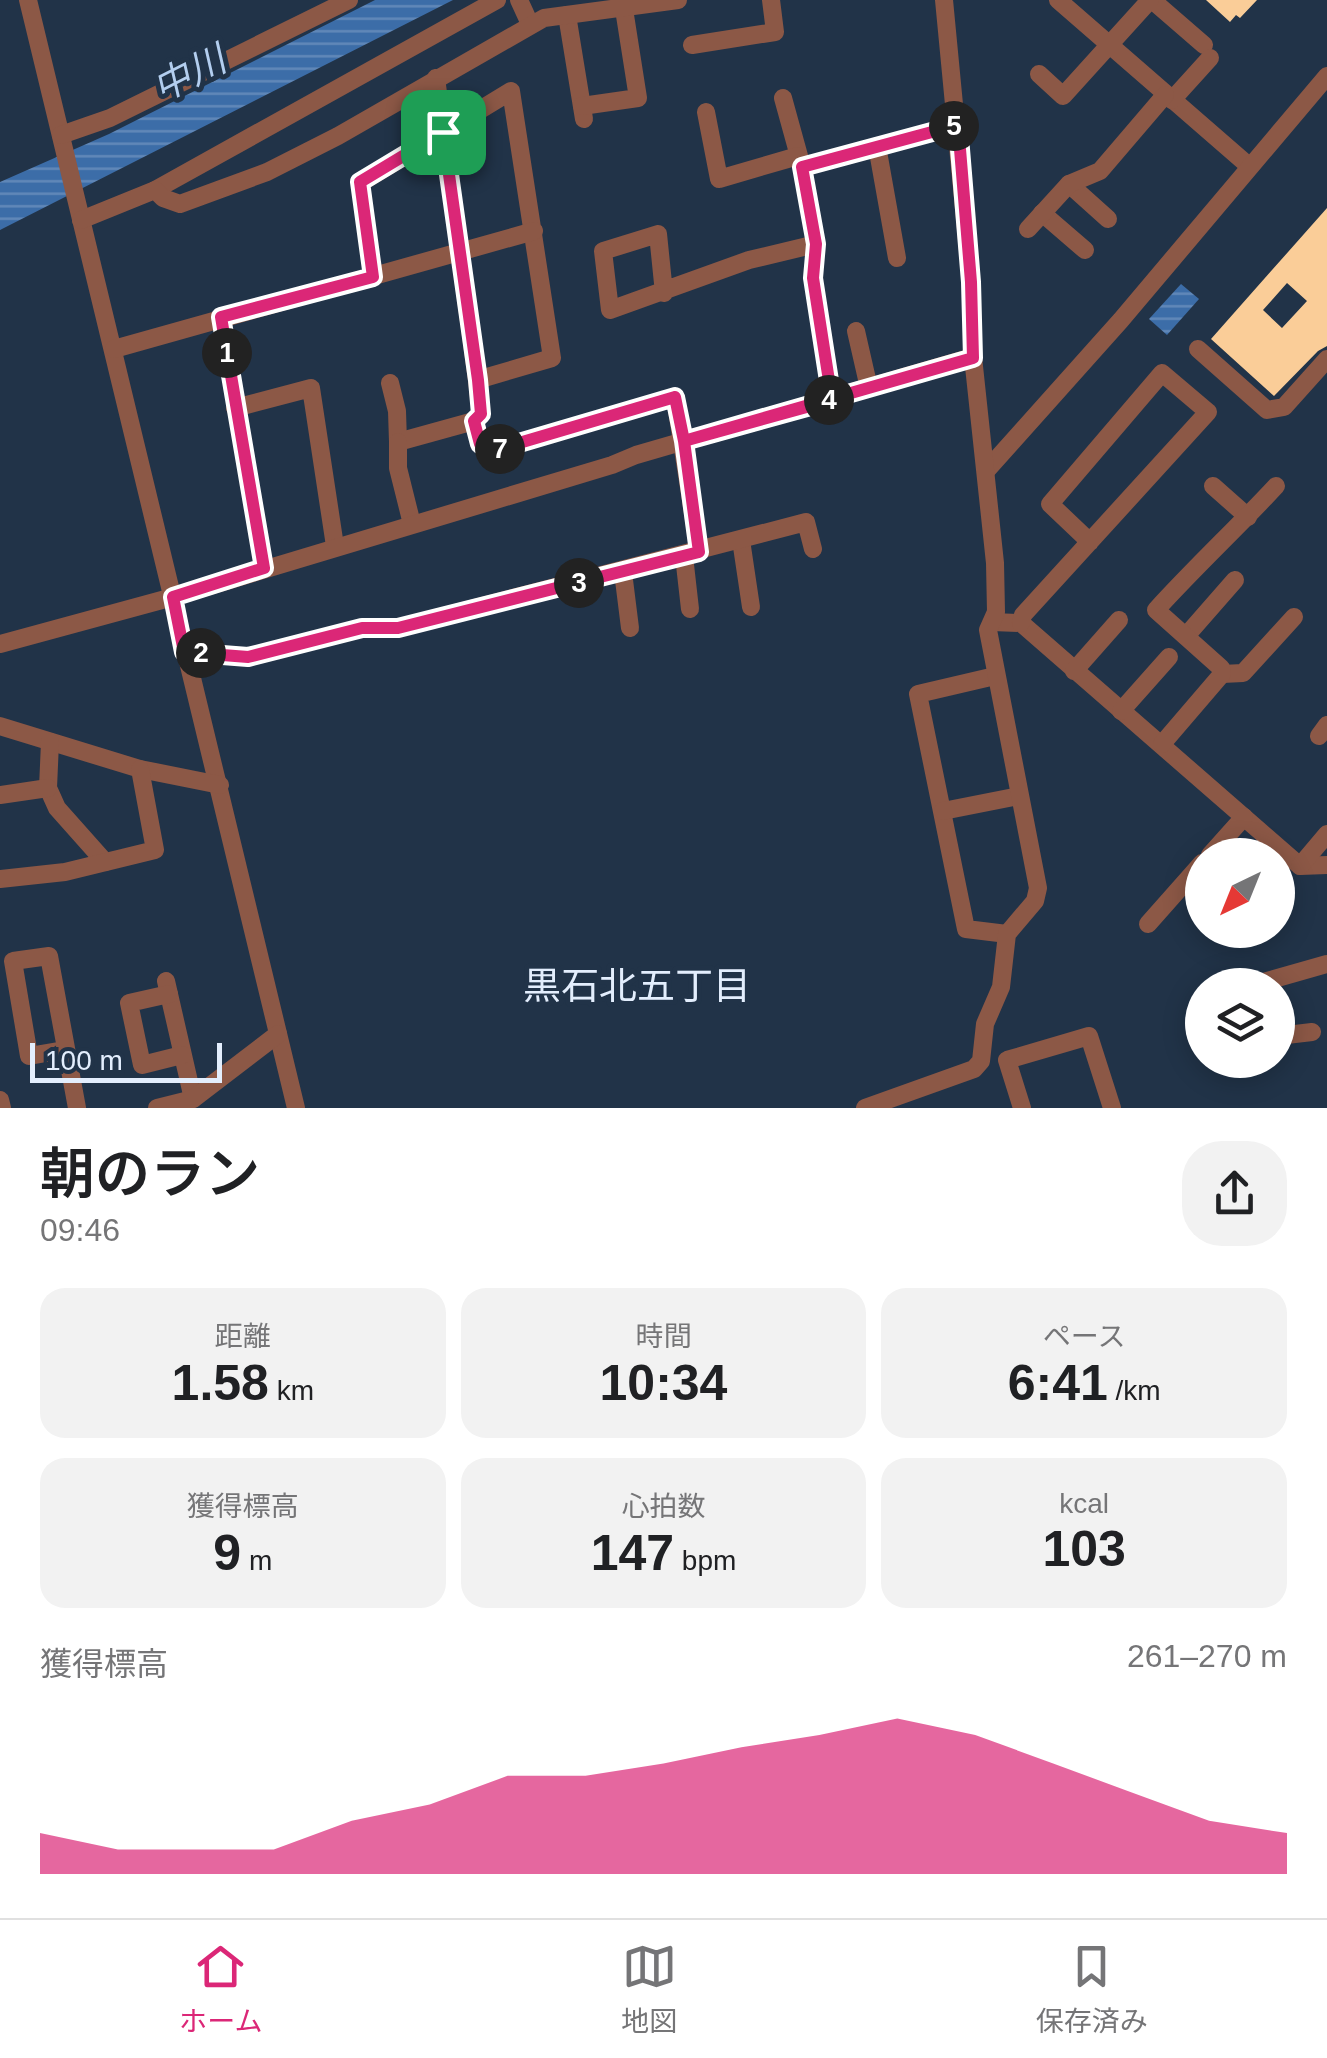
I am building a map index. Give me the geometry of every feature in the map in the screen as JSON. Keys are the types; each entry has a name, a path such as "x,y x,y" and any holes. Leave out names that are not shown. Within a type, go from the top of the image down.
{"street":[{"path":"28,0 296,1108"},
{"path":"62,140 348,0"},
{"path":"80,213 155,190 497,0"},
{"path":"519,0 530,24"},
{"path":"155,190 163,198 180,204 236,186 338,136 530,24 678,0"},
{"path":"692,45 775,32 771,0"},
{"path":"865,1108 974,1069 981,1061 985,1024 1006,966 1007,934 1035,901 1038,888 988,630 996,612 996,563 973,358 971,282 944,0"},
{"path":"1058,0 1249,166"},
{"path":"1028,230 1069,184 1100,170 1207,51 1151,0 1063,96 1039,74"},
{"path":"567,15 582,112 638,98 624,9"},
{"path":"986,471 1121,320 1327,76"},
{"path":"398,442 474,421 481,414 436,78"},
{"path":"373,277 360,182 512,91 552,358 478,380"},
{"path":"783,98 816,244 813,278 832,400"},
{"path":"706,112 719,178 878,146 958,125"},
{"path":"878,146 897,258"},
{"path":"1069,184 1108,218"},
{"path":"1042,213 1085,250"},
{"path":"114,349 534,231"},
{"path":"664,293 658,234 603,251 610,310 664,293 750,260 816,244"},
{"path":"221,317 264,568"},
{"path":"856,332 869,388"},
{"path":"1198,349 1267,410 1284,407 1327,359"},
{"path":"0,644 173,597 684,441 973,358"},
{"path":"1021,623 1023,615 1090,542 1208,412 1162,373 1050,504 1090,542"},
{"path":"390,383 397,411 398,468 412,524"},
{"path":"235,408 311,388 336,546"},
{"path":"474,421 480,444 492,451 675,397 684,441 692,554 690,609"},
{"path":"1213,486 1248,516"},
{"path":"1222,674 1221,668 1149,604 1276,486"},
{"path":"184,652 248,657 362,628 398,628 806,522 813,550"},
{"path":"741,540 751,607"},
{"path":"624,572 630,628"},
{"path":"1186,636 1235,580"},
{"path":"1162,744 1222,674 1243,673 1294,617"},
{"path":"1074,671 1119,620"},
{"path":"992,622 1021,623 1300,866 1327,866"},
{"path":"1121,711 1169,657"},
{"path":"995,676 918,694 966,930 1007,934"},
{"path":"0,726 140,769 220,785"},
{"path":"50,742 48,788 57,808 105,862"},
{"path":"0,879 66,872 154,850 140,769"},
{"path":"0,796 48,788"},
{"path":"942,811 1019,796"},
{"path":"1225,838 1244,817"},
{"path":"1300,866 1327,834"},
{"path":"1148,924 1185,882"},
{"path":"64,1050 29,1056 13,961 50,956 77,1108"},
{"path":"1295,972 1327,964"},
{"path":"182,1055 142,1064 129,1004 168,988 194,1099"},
{"path":"1295,1034 1312,1032"},
{"path":"158,1108 194,1099 278,1034"},
{"path":"1022,1108 1007,1060 1089,1036 1112,1108"},
{"path":"0,1100 2,1108"}],"water":[{"path":"375,0 453,0 0,230 0,182 109,134"},
{"path":"1181,284 1199,299 1167,335 1149,319"}],"building":[{"path":"1206,0 1257,0 1240,18 1236,15 1230,22"},
{"path":"1327,208 1327,346 1274,396 1211,339","holes":["1287,283 1307,301 1282,328 1263,310"]}],"district":[{"name":"黒石北五丁目","path":"637,986"}],"route":[{"path":"443,132 360,182 373,277 221,317 264,568 173,597 184,652 248,657 362,628 398,628 699,552 684,441 832,400 973,358 958,125 802,167 816,244 813,278 832,400 719,432 684,441 675,397 492,451 480,444 474,421 481,414 478,380 443,132"}],"water label":[{"name":"中川","path":"189,74"}]}
